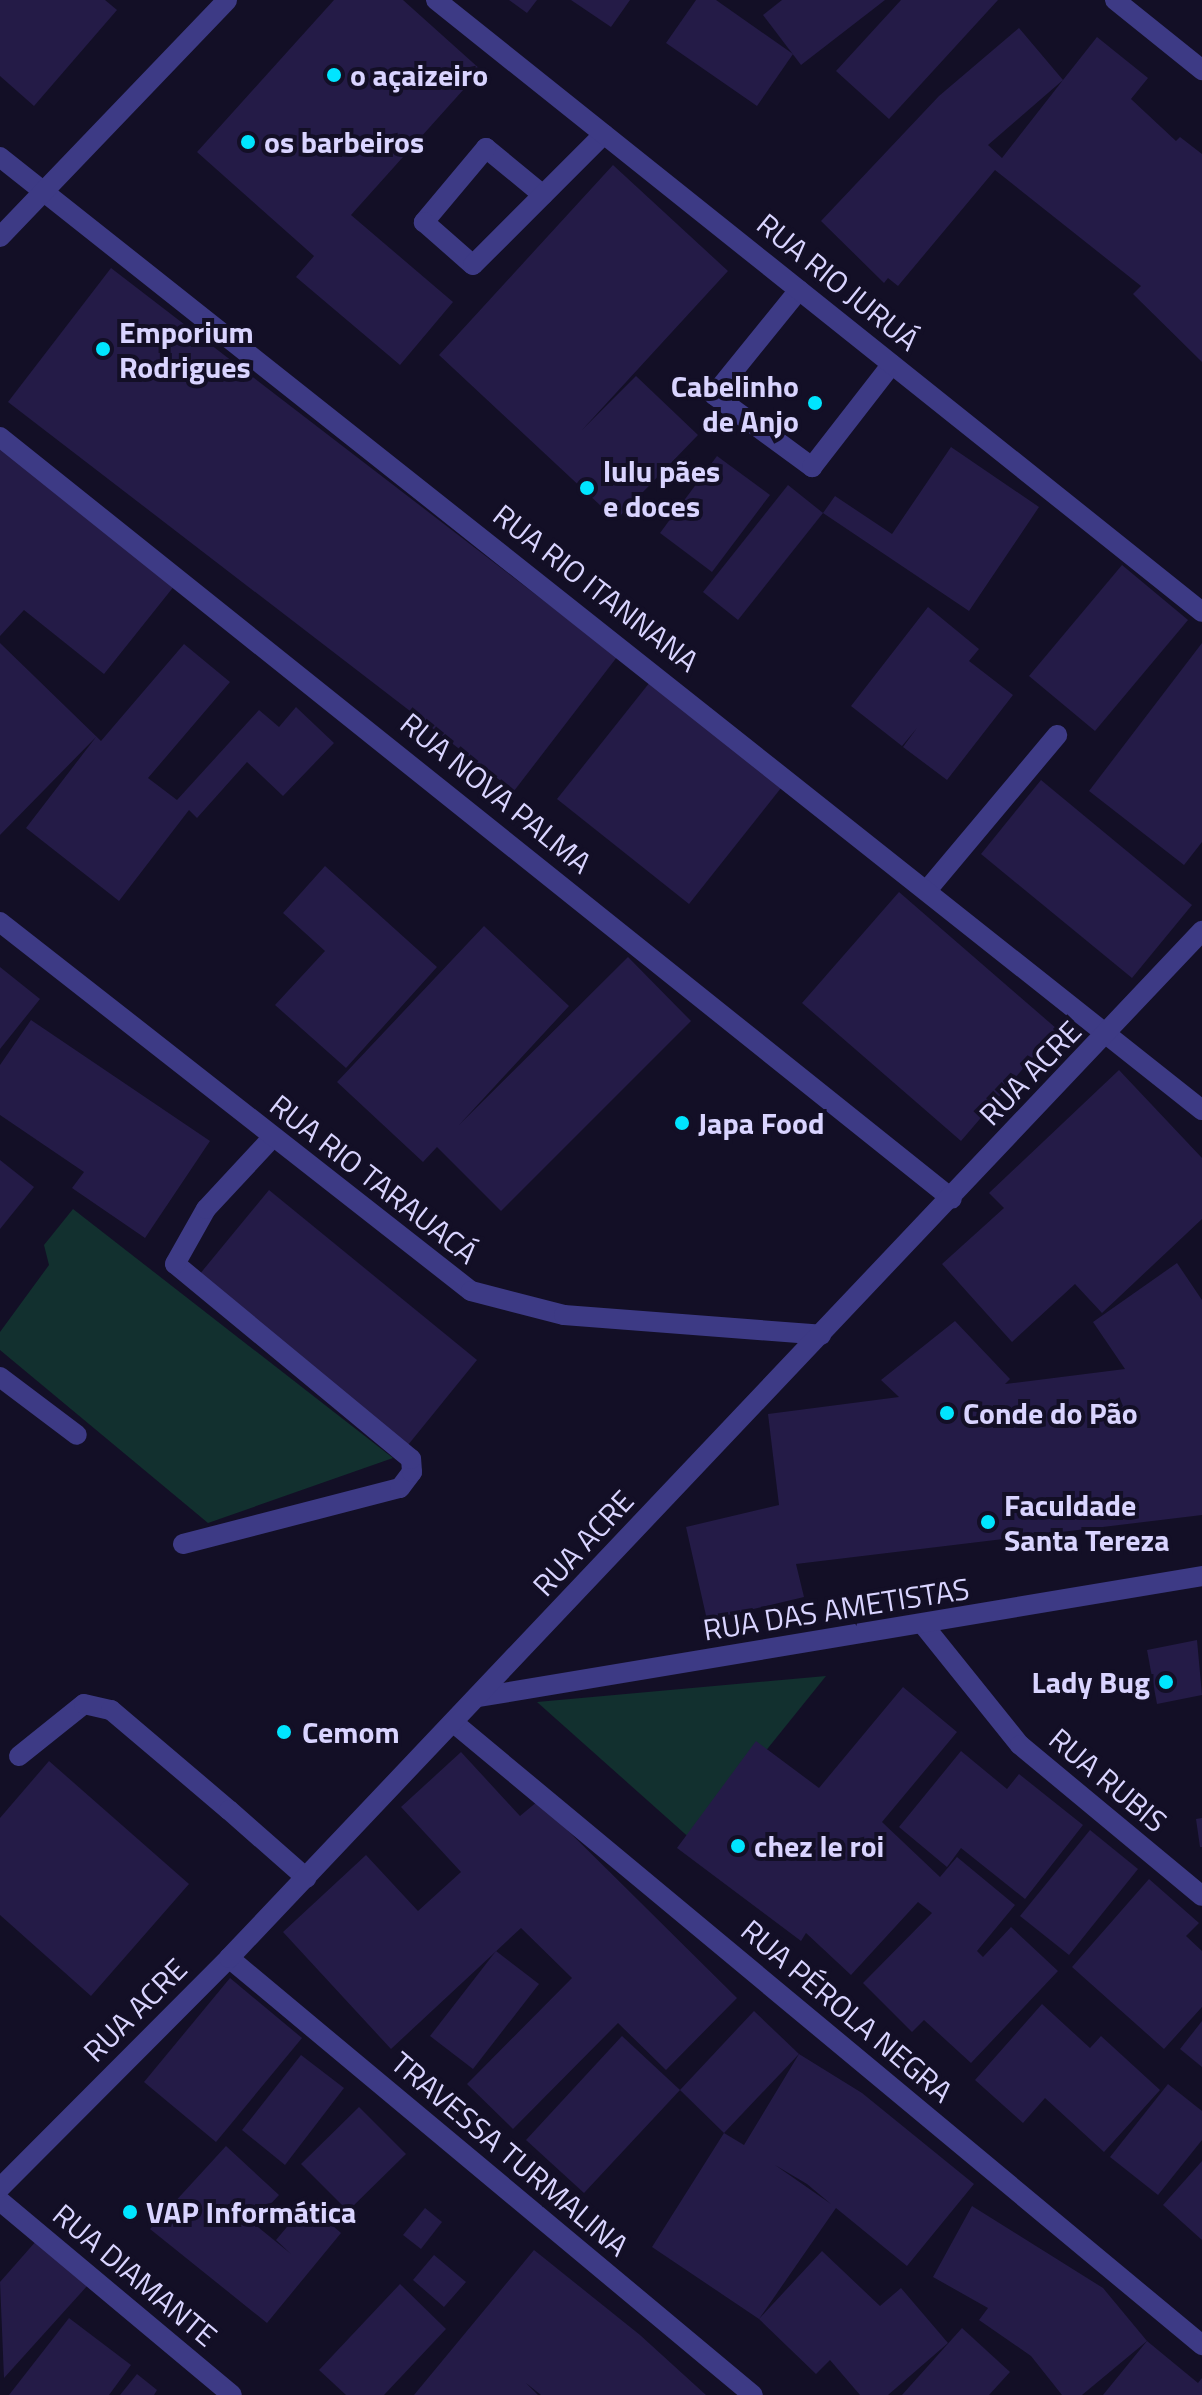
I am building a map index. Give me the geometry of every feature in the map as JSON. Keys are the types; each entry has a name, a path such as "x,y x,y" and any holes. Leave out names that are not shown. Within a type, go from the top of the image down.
{"street":[{"path":"0,237 227,0"},
{"name":"RUA RIO JURUÁ","path":"436,0 1202,612"},
{"path":"1115,0 1202,70"},
{"path":"543,195 486,148 424,222 473,265 543,195 604,134"},
{"name":"RUA RIO ITANNANA","path":"0,157 1110,1033 1202,1110"},
{"path":"799,290 714,395 812,467 892,364"},
{"name":"RUA NOVA PALMA","path":"0,437 952,1199"},
{"path":"928,889 1057,735"},
{"name":"RUA RIO TARAUACÁ","path":"0,922 445,1276 498,1303 564,1315 821,1335"},
{"name":"RUA ACRE","path":"0,2188 306,1878 1110,1033 1202,931"},
{"path":"183,1544 400,1488 412,1472 411,1459 175,1264 206,1209 271,1139"},
{"path":"0,1377 77,1435"},
{"name":"RUA DAS AMETISTAS","path":"479,1697 925,1627 1202,1576"},
{"name":"RUA RUBIS","path":"925,1627 1020,1745 1202,1896"},
{"path":"19,1756 84,1704 111,1710 306,1878"},
{"name":"RUA PÉROLA NEGRA","path":"454,1723 1202,2345"},
{"name":"TRAVESSA TURMALINA","path":"229,1958 753,2395"},
{"name":"RUA DIAMANTE","path":"0,2201 232,2395"}],"green space":[{"path":"73,1209 393,1458 208,1523 0,1350 0,1332 49,1265 44,1245"},
{"path":"826,1676 693,1841 537,1702"}],"building":[{"path":"0,0 105,0 117,10 34,106 0,76"},
{"path":"334,0 403,0 481,70 351,215 453,302 400,365 296,277 314,256 197,152"},
{"path":"509,0 537,0 527,13"},
{"path":"571,0 630,0 611,27"},
{"path":"696,0 716,0 793,54 757,106 666,43"},
{"path":"782,0 885,0 801,65 763,15"},
{"path":"901,0 998,0 889,119 836,71"},
{"path":"1019,28 1063,80 1097,37 1148,78 1131,99 1176,141 1180,137 1202,154 1202,362 1133,294 1141,286 995,170 898,286 888,278 884,283 821,221 939,96","holes":["1063,80 1002,158 988,145"]},
{"path":"613,165 728,271 582,430 636,376 698,435 616,520 439,355"},
{"path":"111,268 617,657 514,791 8,402"},
{"path":"0,445 175,585 104,674 24,610 0,636"},
{"path":"951,447 1039,507 969,611 823,513 835,496 892,534"},
{"path":"717,456 770,495 712,572 660,533"},
{"path":"788,485 823,513 738,620 703,592"},
{"path":"1122,565 1188,620 1095,731 1029,676"},
{"path":"928,607 979,649 969,661 1013,695 947,780 903,747 917,728 902,746 851,706"},
{"path":"0,643 101,741 184,644 230,682 148,778 177,800 259,710 279,727 296,707 334,743 283,796 247,762 197,818 189,810 119,901 26,828 96,737 0,835"},
{"path":"1202,643 1202,842 1184,865 1089,791"},
{"path":"650,682 781,788 689,904 557,799"},
{"path":"1041,780 1192,905 1132,978 981,854"},
{"path":"325,866 437,967 346,1068 275,1005 325,951 283,913"},
{"path":"899,892 1057,1029 961,1141 802,1003"},
{"path":"484,926 569,1006 459,1125 628,957 691,1021 501,1211 437,1147 423,1162 337,1082"},
{"path":"0,967 40,999 0,1049"},
{"path":"31,1020 210,1141 145,1238 72,1188 84,1172 0,1115 0,1065"},
{"path":"1119,1070 1202,1158 1202,1219 1102,1313 1075,1284 1012,1342 942,1264 1004,1208 989,1193"},
{"path":"0,1160 34,1187 0,1229"},
{"path":"269,1190 477,1360 408,1445 199,1275"},
{"path":"1177,1263 1202,1300 1202,1515 796,1564 804,1597 707,1620 686,1527 779,1505 768,1414 899,1397 881,1380 955,1321 1010,1379 1005,1384 1125,1369 1093,1322"},
{"path":"1197,1640 1202,1695 1157,1704 1147,1650"},
{"path":"903,1687 957,1732 882,1822 940,1877 957,1857 1015,1905 977,1951 983,1957 1011,1927 1058,1971 971,2063 924,2020 912,2032 863,1983 932,1913 918,1902 851,1975 806,1933 801,1941 677,1848 756,1741 819,1788"},
{"path":"961,1751 1007,1789 1019,1774 1083,1825 1025,1899 961,1848 947,1867 899,1827"},
{"path":"461,1752 520,1816 538,1801 737,1998 666,2070 618,2023 513,2129 467,2084 572,1978 521,1928 391,2049 283,1932 366,1855 418,1911 461,1872 401,1807"},
{"path":"49,1761 189,1884 91,1996 0,1915 0,1818"},
{"path":"1202,1818 1202,1847 1200,1847 1196,1819"},
{"path":"1090,1830 1138,1869 1069,1955 1020,1916"},
{"path":"1149,1879 1199,1923 1186,1936 1202,1951 1202,2007 1164,2049 1072,1967"},
{"path":"496,1951 539,1984 473,2069 430,2036"},
{"path":"230,1978 302,2038 216,2142 144,2082"},
{"path":"1042,2004 1090,2048 1101,2036 1160,2090 1104,2152 1045,2098 1023,2123 975,2080"},
{"path":"754,2011 799,2054 724,2133 680,2090"},
{"path":"1202,2021 1202,2067 1180,2049"},
{"path":"622,2036 680,2090 584,2193 526,2140"},
{"path":"799,2054 862,2093 974,2184 907,2266 836,2208 759,2319 652,2247 724,2133 744,2145","holes":["775,2165 807,2184 831,2204"]},
{"path":"301,2055 344,2088 285,2165 242,2130"},
{"path":"1168,2084 1202,2111 1202,2140 1158,2195 1110,2157"},
{"path":"359,2107 406,2154 348,2211 301,2164"},
{"path":"226,2146 279,2195 253,2223 291,2254 276,2240 307,2203 341,2233 267,2323 150,2229"},
{"path":"1202,2161 1202,2240 1163,2205"},
{"path":"972,2206 1103,2288 1147,2341 1082,2395 1062,2395 1031,2356 979,2320 988,2308 933,2277"},
{"path":"425,2208 442,2222 421,2249 403,2235"},
{"path":"37,2240 88,2285 4,2378 0,2282"},
{"path":"534,2250 640,2335 706,2395 541,2395 526,2383 538,2395 414,2395"},
{"path":"822,2251 880,2306 901,2288 948,2343 888,2395 860,2395 830,2360 816,2374 759,2319"},
{"path":"434,2255 466,2282 444,2307 413,2280"},
{"path":"400,2284 446,2329 384,2395 346,2395 319,2370"},
{"path":"69,2318 131,2365 109,2395 9,2395"},
{"path":"962,2328 1010,2372 989,2395 902,2395"},
{"path":"1147,2341 1198,2383 1202,2378 1202,2395 1103,2395"},
{"path":"137,2374 157,2390 154,2395 120,2395"}],"place":[{"name":"o açaizeiro","path":"334,75"},
{"name":"os barbeiros","path":"248,142"},
{"name":"Emporium Rodrigues","path":"103,349"},
{"name":"Cabelinho de Anjo","path":"815,403"},
{"name":"lulu pães e doces","path":"587,488"},
{"name":"Japa Food","path":"682,1123"},
{"name":"Conde do Pão","path":"947,1413"},
{"name":"Faculdade Santa Tereza","path":"988,1522"},
{"name":"Lady Bug","path":"1166,1682"},
{"name":"Cemom","path":"284,1732"},
{"name":"chez le roi","path":"738,1846"},
{"name":"VAP Informática","path":"130,2212"}]}
